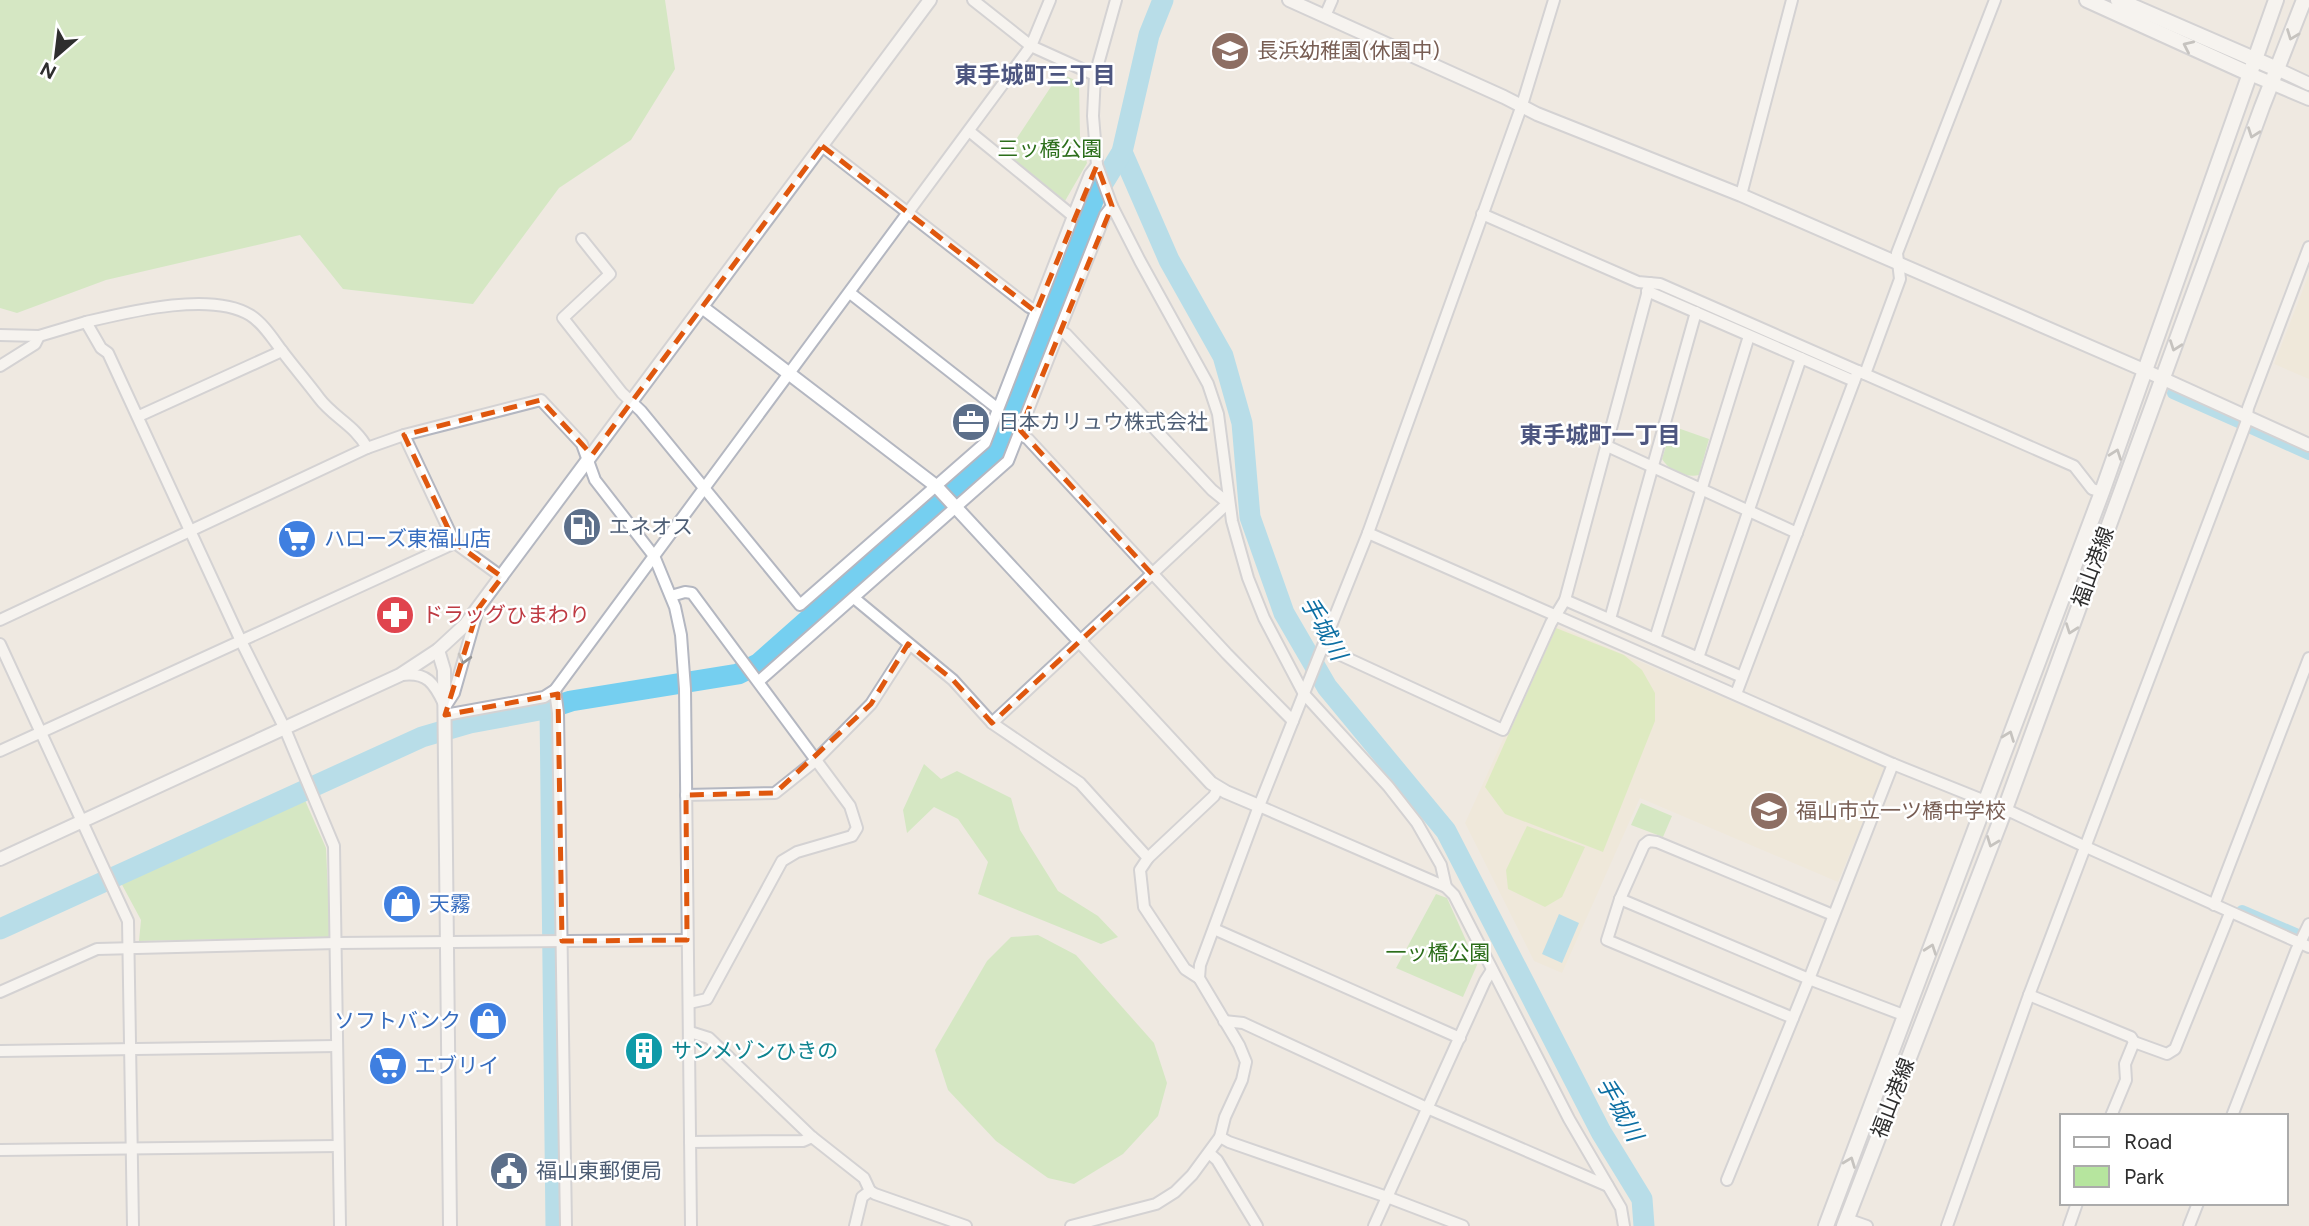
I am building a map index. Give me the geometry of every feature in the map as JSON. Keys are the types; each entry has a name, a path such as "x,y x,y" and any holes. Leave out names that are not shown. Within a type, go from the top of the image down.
{"main road":[{"path":"2087,0 2135,9 2277,69"},
{"path":"2118,0 2250,74"},
{"name":"福山港線","path":"1826,1226 2102,492 2276,0"},
{"name":"福山港線","path":"1845,1222 2005,809 2271,83 2304,0"}],"street":[{"path":"0,859 400,675 438,650 466,625 930,0"},
{"path":"973,0 1031,46 1095,75"},
{"path":"566,1226 556,942 556,695 654,556 1031,46 1050,0"},
{"path":"1116,0 1095,75 1093,116 1097,167 1140,261 1208,384 1218,415 1228,503 1248,578 1296,683 1388,786 1417,823 1441,865 1446,887"},
{"path":"1289,0 1537,114 1741,195 2309,444"},
{"path":"1325,16 1332,0"},
{"path":"1199,978 1200,965 1259,806 1368,533 1522,105 1554,0"},
{"path":"1741,195 1792,0"},
{"path":"1736,694 1859,375 1900,279 1897,253 1995,0"},
{"path":"2277,69 2309,84"},
{"path":"2250,74 2309,99"},
{"path":"969,131 1073,216"},
{"path":"822,146 1036,310"},
{"path":"582,239 610,274 563,318 622,393 705,488 800,605 938,489 985,443 1090,174 1097,167"},
{"path":"757,679 854,598 1008,461 1111,201"},
{"path":"1482,214 1639,282 1749,336 1801,358 1859,375"},
{"path":"1947,1226 2029,995 2246,423 2309,247"},
{"path":"1649,287 1660,284 1859,375 2074,466 2092,489 2102,492"},
{"path":"1322,650 1503,730 1551,623 1565,600 1649,287"},
{"path":"850,293 998,409"},
{"path":"0,335 39,336 149,309 194,303 240,310 253,316 324,405 361,437 367,448"},
{"path":"702,307 938,489 1218,788 1446,887 1454,895 1569,1119 1621,1208 1624,1226"},
{"path":"1610,619 1696,312"},
{"path":"86,323 101,348 108,353 139,416 241,641 285,729 334,846 340,1226"},
{"path":"1060,331 1066,334 1212,490 1228,503"},
{"path":"0,366 36,344 39,336"},
{"path":"1655,639 1749,336"},
{"path":"139,416 282,351"},
{"path":"1698,658 1801,358"},
{"path":"0,620 367,448 404,435 541,400 582,444 595,480 654,556 671,596 681,635 685,690 691,1226"},
{"path":"1019,434 1028,439 1227,654 1293,721"},
{"path":"404,435 455,543 502,577"},
{"path":"1607,446 1797,533"},
{"path":"992,723 1228,503"},
{"path":"1368,533 1893,764 1985,800 2304,945"},
{"path":"0,751 455,543"},
{"path":"671,596 692,593 850,806 856,820 856,832 852,836 797,852 782,861 707,999 689,1003"},
{"path":"854,598 953,680 992,723 1080,783 1148,858"},
{"path":"1565,600 1742,677"},
{"path":"445,721 478,609"},
{"path":"0,644 39,733 126,914 133,1226"},
{"path":"686,795 775,793 815,761 871,704 909,645"},
{"path":"438,650 444,670 450,1226"},
{"path":"2214,905 2309,658"},
{"path":"400,675 414,673 432,683 445,721"},
{"path":"445,721 556,695"},
{"path":"1727,1180 1893,764"},
{"path":"1080,1225 1156,1204 1175,1192 1192,1175 1220,1137 1225,1116 1242,1080 1246,1062 1239,1045 1199,978 1185,968 1144,907 1140,870 1148,858 1214,796 1218,788"},
{"path":"1793,1018 1606,940 1620,899 1644,845 1649,841 1833,915"},
{"path":"1620,899 1809,979 1906,1016"},
{"path":"2029,995 2167,1054 2175,1049 2230,913"},
{"path":"2233,1114 2304,945 2309,924"},
{"path":"1214,929 1460,1038"},
{"path":"0,992 97,949 337,943 687,940"},
{"path":"1374,1226 1492,970"},
{"path":"1224,1021 1242,1023 1427,1108 1608,1186"},
{"path":"690,1032 709,1038 812,1137 864,1178 870,1191 967,1226"},
{"path":"2112,1114 2126,1080 2125,1064 2134,1042"},
{"path":"0,1051 336,1046"},
{"path":"690,1142 803,1141 812,1137"},
{"path":"1220,1137 1229,1143 1463,1226"},
{"path":"0,1150 338,1146"},
{"path":"1209,1153 1217,1160 1257,1226"},
{"path":"855,1226 862,1198 870,1191"},
{"path":"2069,1226 2076,1205"},
{"path":"2189,1226 2194,1205"},
{"path":"1845,1222 1867,1226"}],"highlighted area":[{"path":"822,146 1036,312 1097,165 1112,206 1020,430 1152,574 992,723 953,680 908,644 871,704 775,793 686,795 687,940 562,941 558,694 445,715 478,609 502,577 455,543 404,435 541,400 592,455"}],"shaded area":[{"path":"2309,274 2309,379 2274,364"},
{"name":"福山市立一ツ橋中学校","path":"1555,625 1882,766 1885,769 1838,882 1640,798 1562,973 1534,961 1465,823"}],"green space":[{"path":"0,0 665,0 675,69 631,140 559,188 473,304 343,289 300,235 106,280 17,313 0,308"},
{"name":"三ッ橋公園","path":"1060,73 1079,82 1080,136 1087,163 1065,201 1005,156"},
{"path":"1672,426 1709,439 1699,475 1679,473 1662,459"},
{"path":"1556,628 1624,655 1642,670 1655,693 1655,721 1603,852 1505,814 1485,787"},
{"path":"924,764 941,779 957,771 1011,798 1020,830 1058,891 1098,916 1118,937 1101,944 978,894 988,862 958,819 934,807 907,833 903,810"},
{"path":"304,798 326,848 330,937 139,941 141,920 120,881"},
{"path":"1641,803 1672,816 1663,837 1631,825"},
{"path":"1527,826 1585,847 1562,897 1545,907 1508,889 1506,870"},
{"name":"一ッ橋公園","path":"1436,894 1447,898 1477,965 1463,997 1396,968"},
{"path":"1038,935 1076,955 1154,1043 1167,1083 1158,1116 1123,1154 1074,1184 1048,1178 996,1141 948,1090 935,1050 987,961 1011,937"}],"water":[{"path":"1559,914 1579,923 1562,963 1542,954"}],"waterway":[{"path":"0,929 422,737 470,723 550,708 571,701 738,674 758,664 999,451 1094,198 1122,152 1149,35 1163,0"},
{"name":"手城川","path":"1122,152 1169,260 1223,356 1242,423 1250,517 1284,613 1327,687 1446,831 1601,1132 1642,1199 1644,1226"},
{"path":"2173,393 2243,424"},
{"path":"2249,427 2309,454"},
{"path":"550,708 556,1226"},
{"path":"2242,911 2298,935"}],"place":[{"name":"長浜幼稚園(休園中)","path":"1230,51"},
{"name":"日本カリュウ株式会社","path":"971,422"},
{"name":"エネオス","path":"582,527"},
{"name":"ハローズ東福山店","path":"297,539"},
{"name":"ドラッグひまわり","path":"395,615"},
{"name":"福山市立一ツ橋中学校","path":"1769,811"},
{"name":"天霧","path":"402,904"},
{"name":"ソフトバンク","path":"488,1021"},
{"name":"サンメゾンひきの","path":"644,1051"},
{"name":"エブリイ","path":"388,1066"},
{"name":"福山東郵便局","path":"509,1171"}],"district":[{"name":"東手城町三丁目","path":"1035,75"},
{"name":"東手城町一丁目","path":"1600,435"}]}
